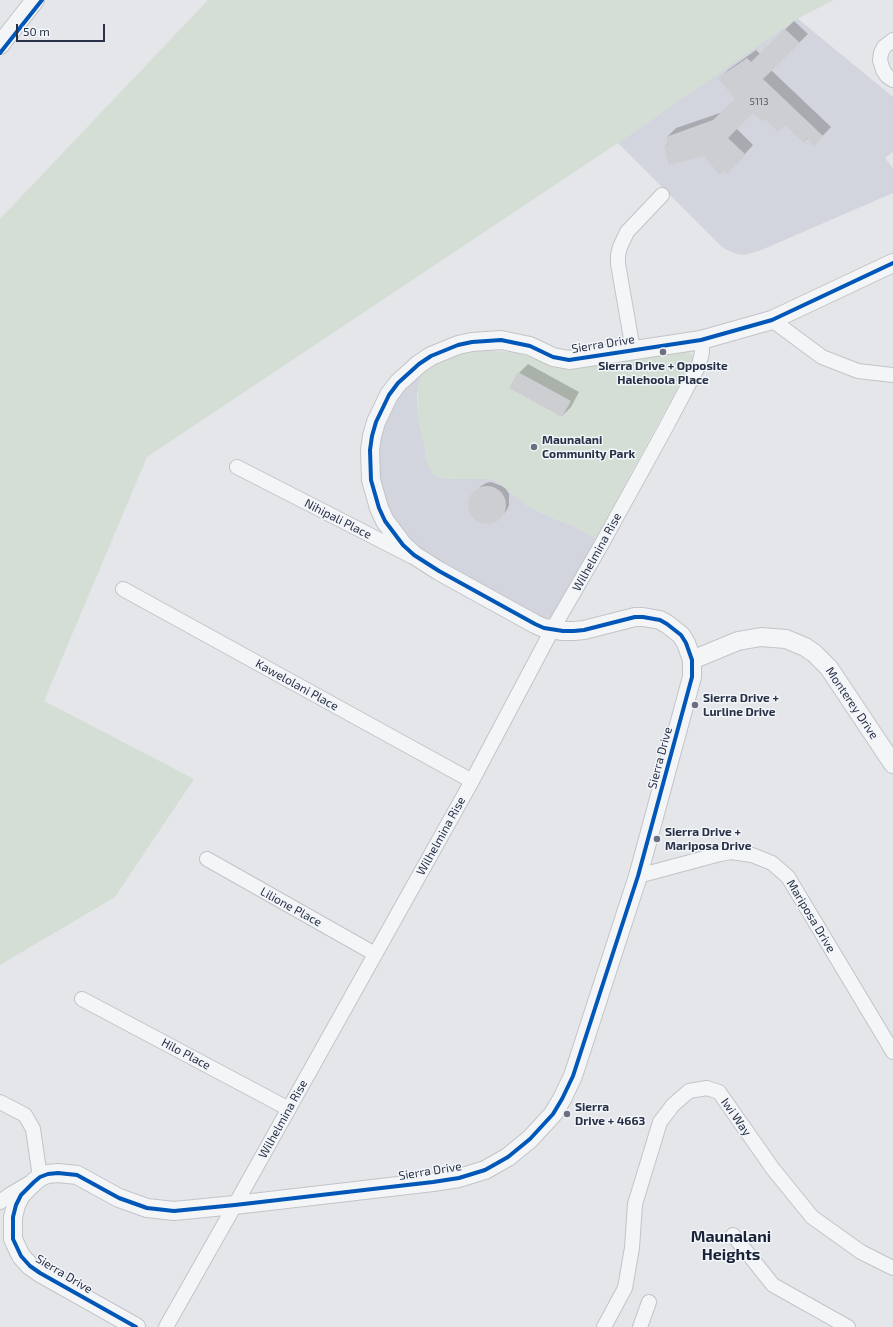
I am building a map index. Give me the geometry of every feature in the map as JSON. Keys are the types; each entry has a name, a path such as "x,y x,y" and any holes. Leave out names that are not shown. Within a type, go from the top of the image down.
{"street":[{"path":"0,44 35,0"},
{"path":"893,40 884,47 880,60 883,70 887,76 893,80"},
{"path":"633,350 618,264 618,255 627,232 662,195"},
{"name":"Sierra Drive","path":"136,1327 40,1273 30,1266 21,1256 13,1239 13,1217 16,1205 21,1195 37,1180 48,1174 58,1172 77,1175 120,1198 146,1208 174,1211 459,1178 485,1170 508,1157 540,1130 553,1114 573,1076 638,876 692,677 692,660 686,643 681,635 667,624 660,620 651,618 635,618 579,631 552,630 535,624 439,571 414,555 394,534 379,508 372,487 370,465 372,436 382,408 389,395 408,373 431,356 458,345 472,342 501,340 516,342 530,346 553,357 569,360 701,340 772,320 893,262"},
{"path":"772,320 822,357 858,371 893,375"},
{"name":"Wilhelmina Rise","path":"166,1327 472,781 552,630 600,547 699,364 702,352 701,340"},
{"name":"Nihipali Place","path":"237,467 439,571"},
{"name":"Kawelolani Place","path":"123,589 472,781"},
{"name":"Monterey Drive","path":"692,660 738,641 761,636 786,639 805,647 814,653 829,668 893,764"},
{"name":"Mariposa Drive","path":"638,876 730,852 752,854 772,863 788,877 893,1052"},
{"name":"Lilione Place","path":"207,860 375,954"},
{"name":"Hilo Place","path":"82,999 289,1109"},
{"name":"Iwi Way","path":"604,1327 625,1288 632,1248 635,1204 660,1122 673,1105 689,1091 707,1088 719,1092 773,1169 812,1217 861,1252 893,1268"},
{"path":"0,1102 25,1115 33,1129 37,1180 11,1194 0,1202"},
{"path":"734,1235 773,1285 848,1327"},
{"path":"640,1327 649,1302"}],"shaded area":[{"path":"208,0 834,0 797,19 618,143 147,457 44,701 194,779 115,897 0,965 0,219"},
{"path":"797,18 893,97 893,152 885,158 893,168 893,193 759,251 744,255 737,254 720,245 618,143"},
{"name":"Maunalani Community Park","path":"483,350 521,354 552,366 568,369 685,351 691,353 693,359 596,538 528,506 496,481 488,479 440,478 433,474 426,459 418,419 418,386 420,378 424,369 458,354"},
{"path":"424,369 420,378 417,394 418,419 426,459 440,478 488,479 496,481 528,506 596,538 553,617 546,620 430,558 410,542 387,510 377,473 380,434 396,398"}],"building":[{"path":"785,29 800,43 763,79 823,136 814,146 807,138 804,143 785,125 778,132 765,119 762,121 753,113 728,138 745,154 727,174 724,171 720,175 704,156 669,165 664,146 668,144 666,137 713,120 735,99 718,78 747,58 751,62"},
{"path":"518,372 571,401 562,417 509,388"},
{"path":"487,486 497,489 503,495 506,505 503,515 497,521 487,524 477,521 471,515 468,505 471,495 477,489"}],"cycle path":[{"path":"0,53 42,0"},
{"path":"136,1327 40,1273 30,1266 21,1256 13,1239 13,1217 16,1205 21,1195 34,1182 40,1177 48,1174 58,1173 77,1175 119,1198 147,1208 174,1211 433,1182 459,1178 485,1170 508,1157 530,1139 553,1114 562,1099 573,1076 638,876 692,677 692,660 686,643 681,635 667,624 660,620 643,617 635,617 584,630 563,631 544,628 439,571 414,555 403,545 385,521 379,508 371,480 370,450 372,436 376,422 389,395 398,383 419,364 431,356 458,345 472,342 501,340 530,346 553,357 569,360 701,340 772,320 893,263"}],"place":[{"name":"Sierra Drive + Opposite Halehoola Place","path":"663,352"},
{"name":"Maunalani Community Park","path":"534,447"},
{"name":"Sierra Drive + Lurline Drive","path":"695,705"},
{"name":"Sierra Drive + Mariposa Drive","path":"657,839"},
{"name":"Sierra Drive + 4663","path":"567,1114"}],"district":[{"name":"Maunalani Heights","path":"731,1246"}]}
